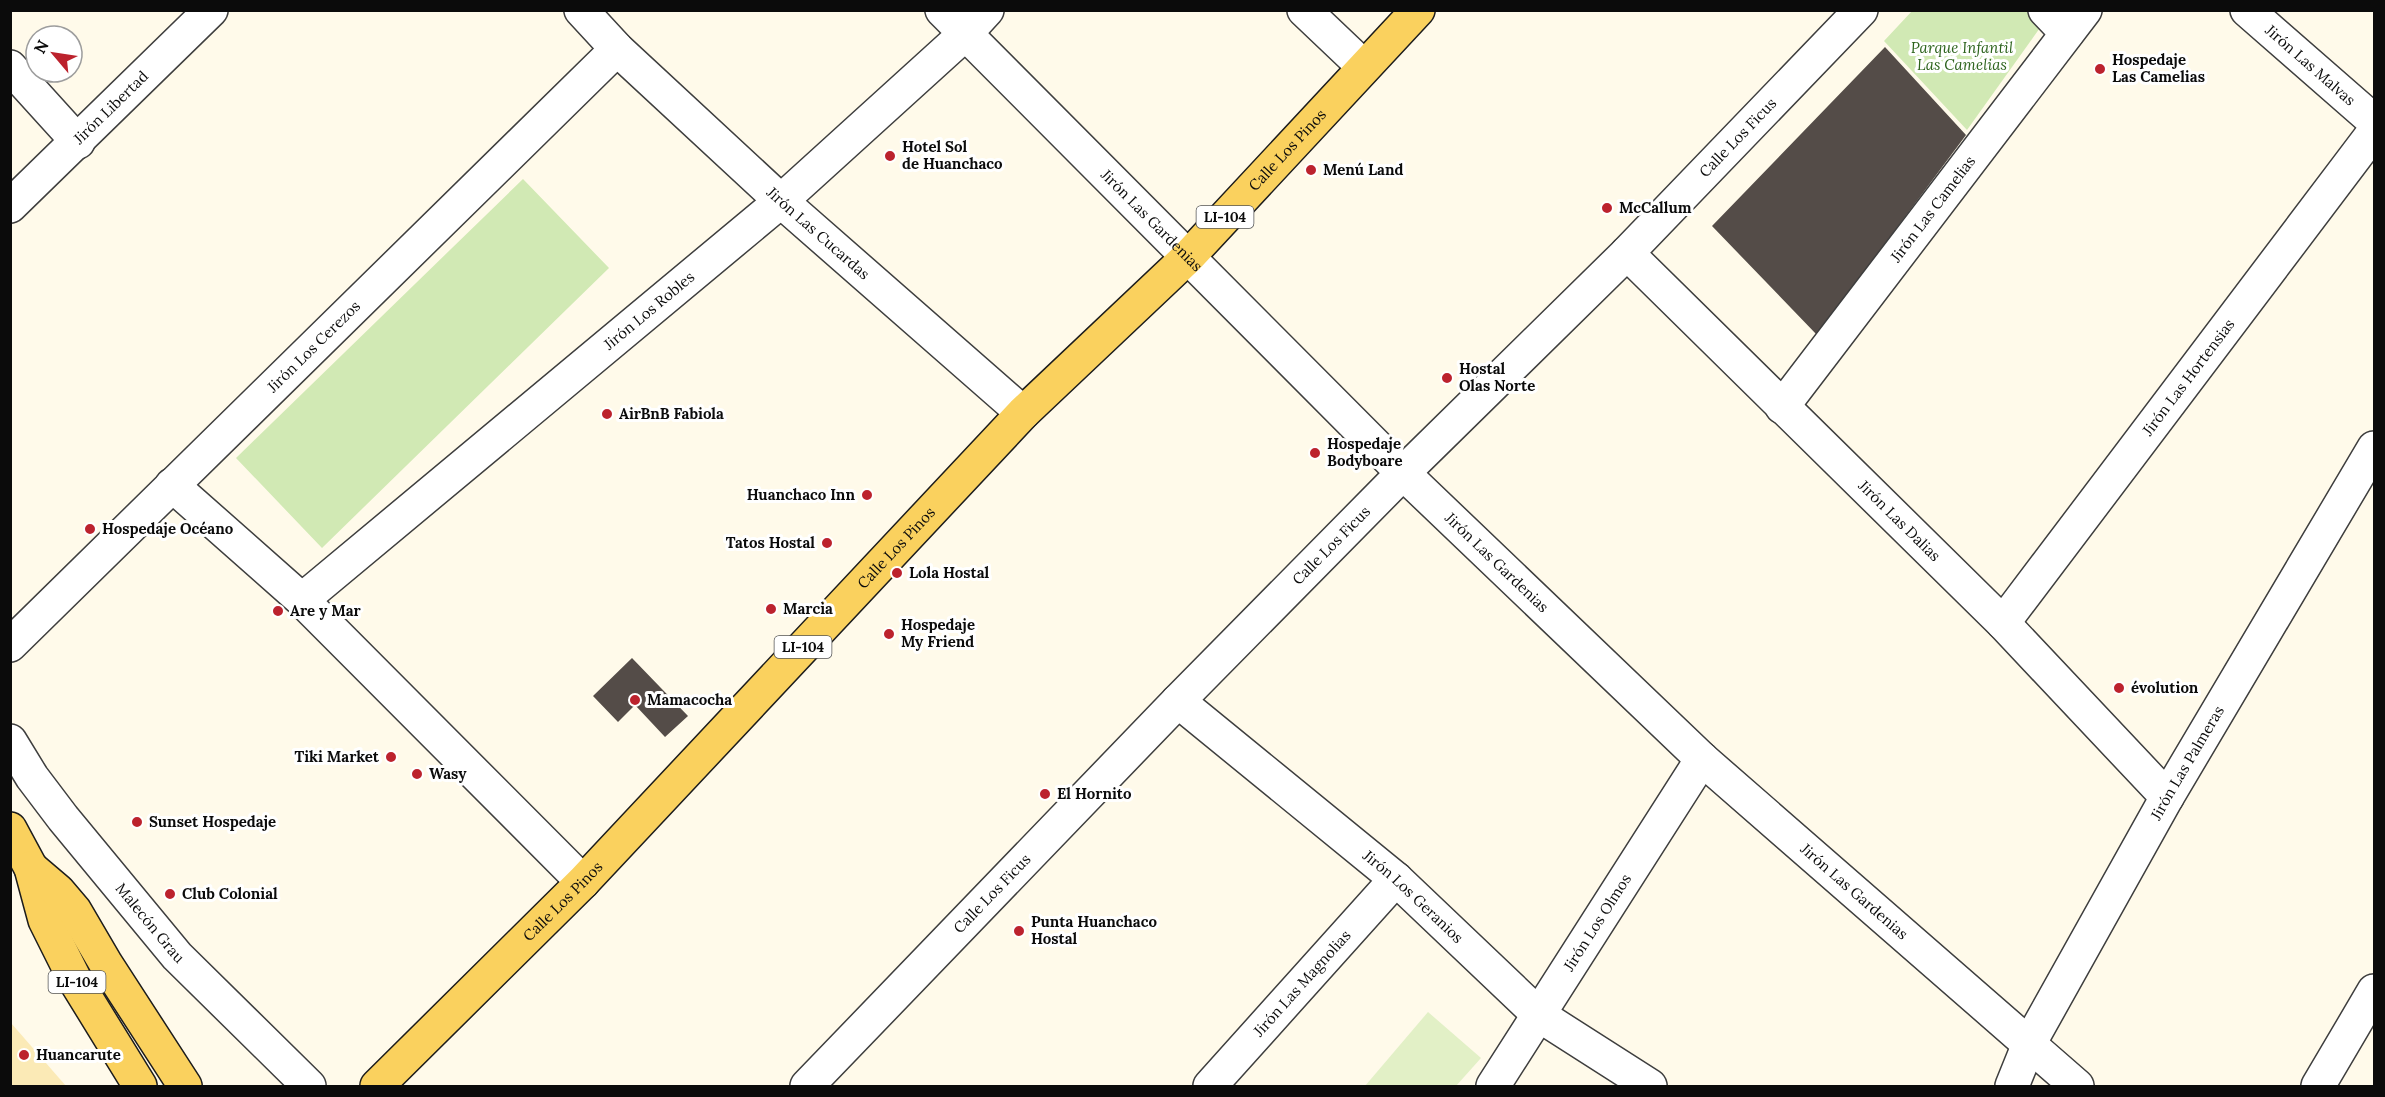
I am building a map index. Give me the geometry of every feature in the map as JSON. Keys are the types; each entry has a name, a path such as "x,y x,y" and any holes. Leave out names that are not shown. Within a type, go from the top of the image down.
{"main road":[{"name":"Calle Los Pinos","path":"377,1086 583,882 1023,413 1188,257 1418,10"},
{"name":"LI-104","path":"10,830 31,868 45,920 76,982 140,1086"},
{"path":"31,868 58,891 75,911 106,964 186,1086"}],"street":[{"name":"Jirón Libertad","path":"10,206 212,10"},
{"name":"Jirón Las Cucardas","path":"581,10 617,49 781,201 1023,413"},
{"name":"Jirón Las Gardenias","path":"942,10 1403,473 1702,759 2077,1086"},
{"name":"Jirón Los Robles","path":"302,600 781,201 965,34 987,10"},
{"path":"1304,10 1364,67"},
{"name":"Calle Los Ficus","path":"807,1086 1178,701 1403,473 1627,253 1861,10"},
{"name":"Jirón Las Malvas","path":"2247,10 2374,121"},
{"name":"Jirón Las Camelias","path":"1782,407 2065,18"},
{"name":"Jirón Los Cerezos","path":"10,645 617,49"},
{"path":"10,67 78,142"},
{"name":"Jirón Las Hortensias","path":"2003,623 2374,132"},
{"name":"Jirón Las Dalias","path":"1627,253 2003,623 2167,797"},
{"name":"Jirón Las Palmeras","path":"2012,1086 2029,1044 2167,797 2374,448"},
{"path":"172,485 302,600 583,882"},
{"name":"Jirón Los Geranios","path":"1178,701 1396,879 1539,1015 1650,1086"},
{"name":"Malecón Grau","path":"10,741 32,777 63,818 177,956 309,1086"},
{"name":"Jirón Los Olmos","path":"1493,1086 1702,759"},
{"name":"Jirón Las Magnolias","path":"1210,1086 1396,879"},
{"path":"2318,1086 2374,991"}],"green space":[{"name":"Parque Infantil Las Camelias","path":"1912,11 2039,11 2047,18 1967,130 1884,41"},
{"path":"523,179 609,268 322,548 236,458"},
{"path":"1428,1012 1481,1058 1456,1086 1365,1086"}],"sand":[{"name":"Huancarute","path":"11,1023 66,1086 11,1086"}],"building":[{"path":"1885,47 1966,135 1817,335 1712,226"},
{"name":"Mamacocha","path":"632,658 688,716 665,737 635,705 618,722 593,696"}],"place":[{"name":"Hospedaje Las Camelias","path":"2100,69"},
{"name":"Hotel Sol de Huanchaco","path":"890,156"},
{"name":"Menú Land","path":"1311,170"},
{"name":"McCallum","path":"1607,208"},
{"name":"Hostal Olas Norte","path":"1447,378"},
{"name":"AirBnB Fabiola","path":"607,414"},
{"name":"Hospedaje Bodyboare","path":"1315,453"},
{"name":"Huanchaco Inn","path":"867,495"},
{"name":"Hospedaje Océano","path":"90,529"},
{"name":"Tatos Hostal","path":"827,543"},
{"name":"Lola Hostal","path":"897,573"},
{"name":"Marcia","path":"771,609"},
{"name":"Are y Mar","path":"278,611"},
{"name":"Hospedaje My Friend","path":"889,634"},
{"name":"évolution","path":"2119,688"},
{"name":"Mamacocha","path":"635,700"},
{"name":"Tiki Market","path":"391,757"},
{"name":"Wasy","path":"417,774"},
{"name":"El Hornito","path":"1045,794"},
{"name":"Sunset Hospedaje","path":"137,822"},
{"name":"Club Colonial","path":"170,894"},
{"name":"Punta Huanchaco Hostal","path":"1019,931"},
{"name":"Huancarute","path":"24,1055"}]}
